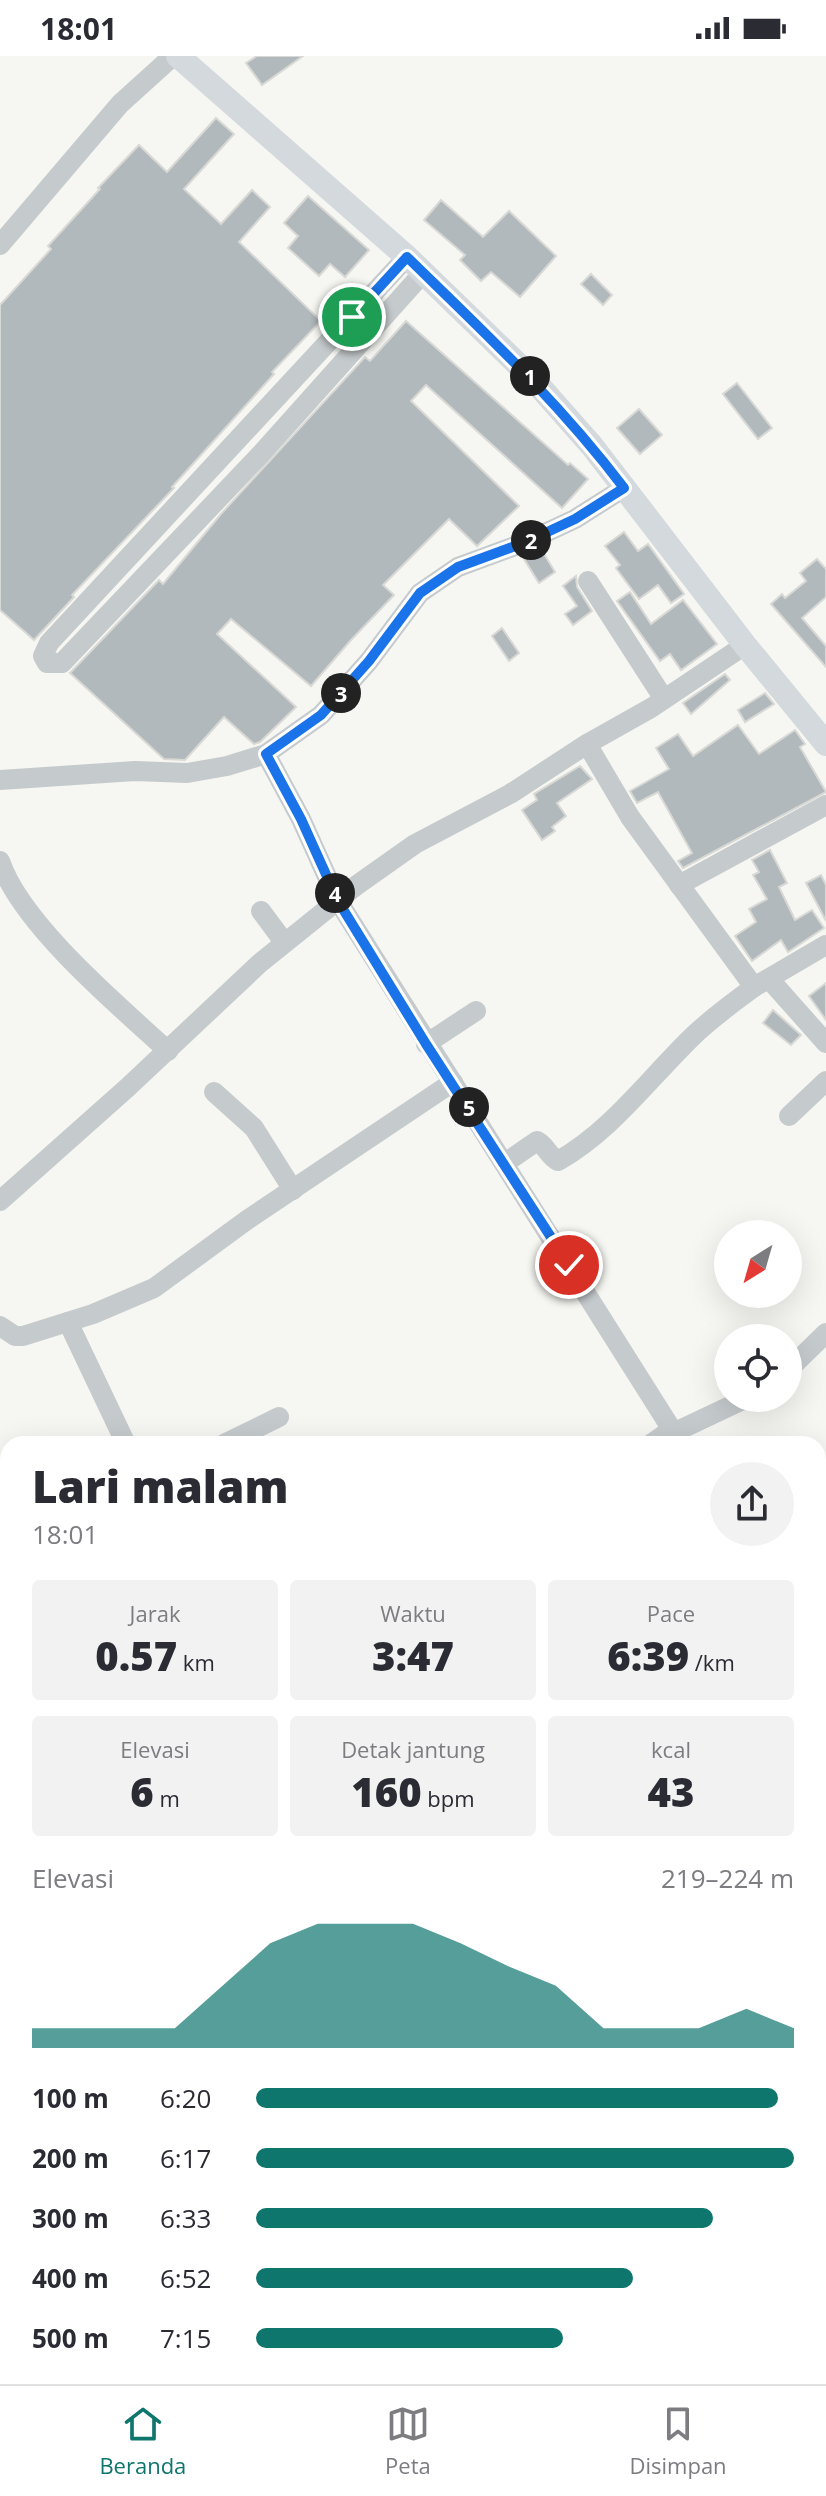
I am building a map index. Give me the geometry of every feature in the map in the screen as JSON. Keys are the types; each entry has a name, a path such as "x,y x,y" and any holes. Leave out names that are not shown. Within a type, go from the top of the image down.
{"main road":[{"path":"176,56 415,265 532,378 592,446 745,645 826,744"}],"street":[{"path":"0,245 120,104 176,56"},
{"path":"415,265 260,455 62,663 47,663 43,656 49,643 138,546 242,436 415,265"},
{"path":"242,436 260,455"},
{"path":"0,780 135,771 187,773 227,766 266,754 321,715 369,661 420,593 458,567 563,525 624,488"},
{"path":"138,546 158,563"},
{"path":"588,581 664,699"},
{"path":"0,1201 284,942 338,901 415,844 510,794 745,645"},
{"path":"587,744 630,817 679,885 762,984 826,1043"},
{"path":"266,754 301,819 338,901 675,1436 720,1412"},
{"path":"679,885 826,805"},
{"path":"2,873 30,913 65,952 168,1051"},
{"path":"261,911 284,942"},
{"path":"505,1163 537,1141 554,1159 558,1161 565,1157 629,1104 693,1035 762,984 826,945"},
{"path":"426,1044 476,1011"},
{"path":"789,1116 826,1081"},
{"path":"0,1326 18,1336 68,1322 154,1288 453,1082"},
{"path":"214,1092 254,1128 293,1190"},
{"path":"68,1322 122,1436"},
{"path":"802,1356 826,1333"},
{"path":"240,1436 279,1417"}],"building":[{"path":"257,56 303,56 262,85 246,63"},
{"path":"216,118 234,134 184,189 221,224 252,190 270,207 239,242 321,321 272,372 274,374 174,488 72,595 74,597 34,640 0,610 0,305 51,249 48,246 98,188 139,145 167,172"},
{"path":"308,196 369,250 345,277 330,264 319,276 288,248 298,236 284,223"},
{"path":"441,200 483,237 509,211 556,256 520,297 491,272 481,281 460,260 465,255 424,220"},
{"path":"591,274 612,295 603,305 581,284"},
{"path":"406,321 568,465 570,463 588,479 562,508 426,385 411,401 519,506 477,546 449,519 383,585 394,595 311,686 231,619 217,634 296,707 260,742 254,744 224,717 185,760 164,759 70,673 159,580 163,584 221,514 365,357 370,361"},
{"path":"737,383 772,428 758,439 723,394"},
{"path":"639,409 662,435 640,454 617,428"},
{"path":"624,532 638,551 648,544 684,594 671,603 658,585 639,599 616,568 620,565 605,546"},
{"path":"541,549 555,572 539,583 524,559"},
{"path":"817,559 826,569 826,597 802,618 826,646 826,667 771,604 782,594 785,598 806,581 800,573"},
{"path":"576,576 577,587 592,611 573,625 565,614 577,606 563,586"},
{"path":"630,592 651,624 683,600 717,644 681,670 670,654 660,661 617,601"},
{"path":"502,628 519,653 509,661 492,636"},
{"path":"725,674 730,680 691,714 683,703"},
{"path":"765,693 774,704 745,722 738,710"},
{"path":"738,725 759,754 795,730 805,744 800,747 826,792 683,868 678,861 692,853 658,792 637,803 630,791 669,769 656,748 678,734 693,756"},
{"path":"580,766 592,779 557,803 566,816 552,827 555,831 542,840 522,810 537,800 534,794"},
{"path":"770,850 787,883 779,887 795,920 812,910 824,928 788,952 781,940 752,961 735,936 756,922 749,909 767,899 753,875 759,872 752,860"},
{"path":"821,875 826,885 826,921 806,883"},
{"path":"826,983 826,1020 809,996"},
{"path":"773,1010 801,1035 791,1045 763,1023"}],"route":[{"path":"352,317 407,257 532,378 624,488 575,519 526,542 458,567 420,593 369,661 321,715 266,754 301,819 338,901 569,1265"}]}
